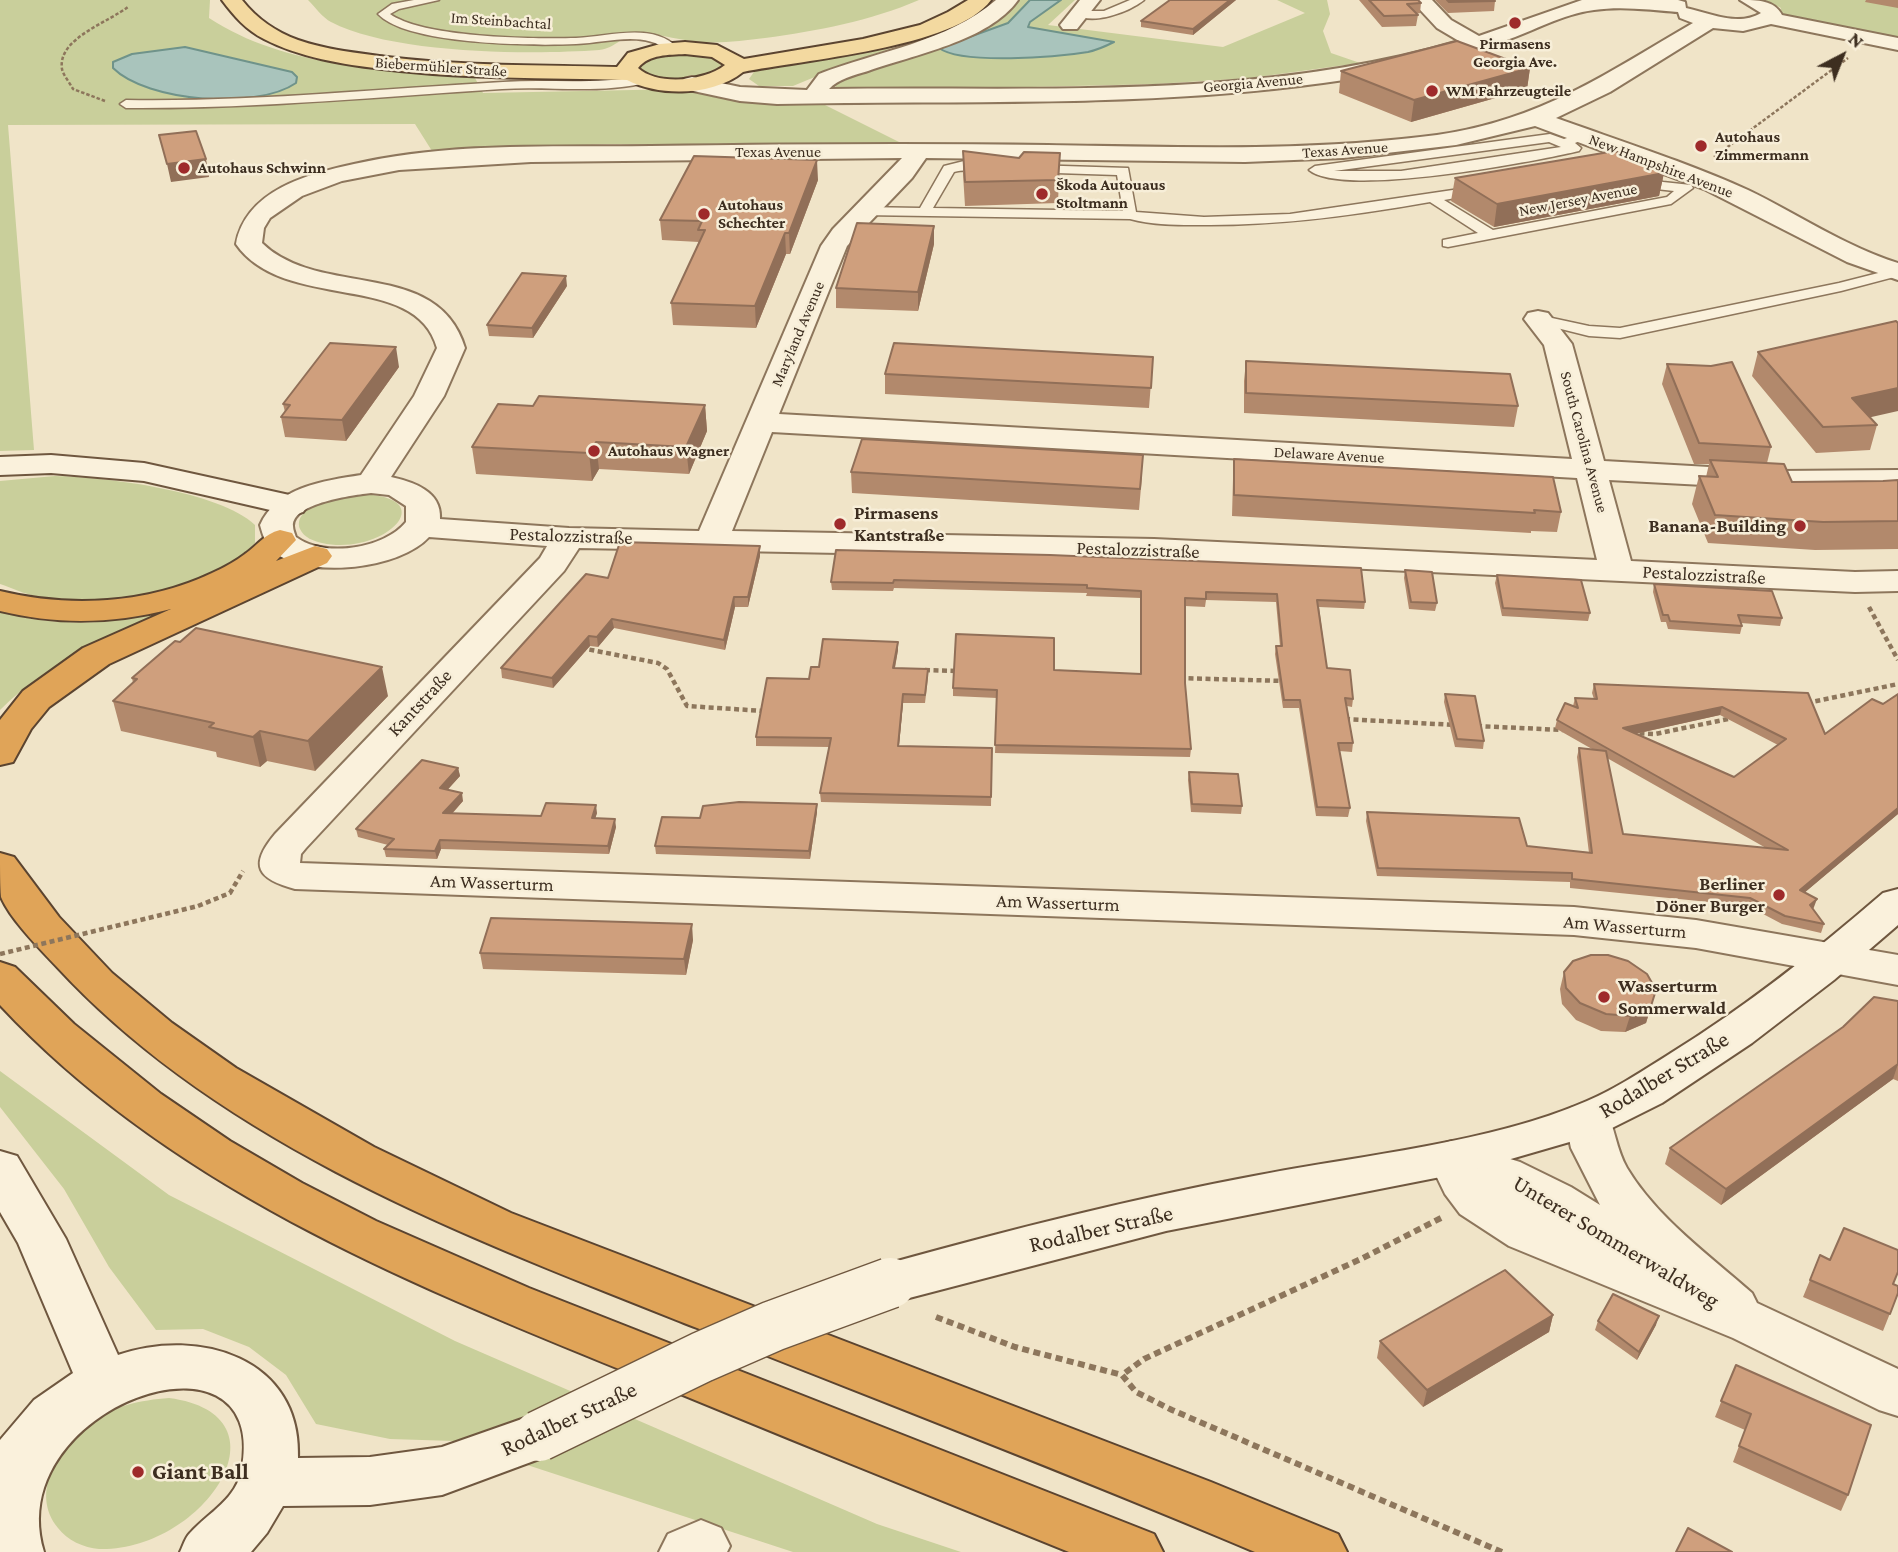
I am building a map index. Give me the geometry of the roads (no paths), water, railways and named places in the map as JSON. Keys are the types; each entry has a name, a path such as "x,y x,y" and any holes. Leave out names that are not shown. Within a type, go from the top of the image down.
{"highway":[{"path":"0,601 34,609 69,611 155,603 192,593 231,577 257,562 280,540"},
{"path":"0,754 14,727 36,699 96,656 315,556"},
{"path":"0,866 18,895 83,972 172,1045 248,1098 350,1158 494,1227 1191,1499 1318,1552"},
{"path":"0,977 22,1002 114,1084 157,1118 228,1165 307,1210 384,1248 495,1297 1134,1552"}],"main road":[{"name":"Biebermühler Straße","path":"232,0 245,17 258,27 291,44 318,52 391,65 633,72"},
{"path":"952,0 918,18 862,37 769,52 729,66 692,84 664,84 633,72 642,55 673,49 697,48 729,66 854,46 915,32 957,15 981,0"},
{"name":"Biebermühler Straße","path":"295,25 333,42 366,50 467,62 588,66 633,72"}],"street":[{"path":"817,96 819,86 827,79 965,29 994,14 1008,0"},
{"path":"1421,0 1444,24 1477,43"},
{"path":"1750,0 1769,8 1772,11 1769,18"},
{"name":"Georgia Avenue","path":"692,84 752,96 1112,91 1241,85 1354,72 1477,43 1591,4 1681,3"},
{"path":"1681,3 1690,16 1710,21 1750,23 1769,18 1898,44"},
{"name":"Texas Avenue","path":"371,484 429,396 451,348 444,328 437,320 429,312 407,300 387,293 301,277 277,267 260,256 249,244 248,232 255,219 289,194 313,183 368,168 455,159 639,153 917,151 1016,160 1318,153 1443,141 1535,118 1585,95 1710,21"},
{"name":"Georgia Avenue","path":"729,66 738,85 762,91 817,96"},
{"name":"New Hampshire Avenue","path":"1535,118 1574,139 1774,213 1851,256 1897,272"},
{"name":"Maryland Avenue","path":"712,539 834,246 848,225 911,164 917,151"},
{"name":"South Carolina Avenue","path":"1538,319 1558,344 1617,571"},
{"name":"Delaware Avenue","path":"761,422 1779,480 1898,479"},
{"path":"0,466 51,464 144,471 292,505"},
{"path":"371,484 406,491 425,506 426,517 408,539 364,555 315,556 288,548 280,540 276,529 281,517 292,505 328,489 371,484"},
{"name":"Pestalozzistraße","path":"420,527 569,538 1154,549 1855,582 1898,580"},
{"name":"Kantstraße","path":"280,862 552,564 569,538"},
{"name":"Pestalozzistraße","path":"1855,582 1898,597"},
{"name":"Am Wasserturm","path":"280,862 295,876 1635,925 1835,957 1898,970"},
{"name":"Rodalber Straße","path":"267,1482 370,1481 442,1471 539,1436 773,1326 890,1283 1071,1236 1236,1198 1452,1159 1588,1120 1634,1099 1765,1012 1898,903"},
{"name":"Unterer Sommerwaldweg","path":"1588,1120 1596,1158 1609,1184 1663,1242 1751,1323"},
{"name":"Unterer Sommerwaldweg","path":"1452,1159 1503,1175 1553,1200 1751,1323"},
{"name":"Unterer Sommerwaldweg","path":"1452,1159 1462,1181 1476,1201 1527,1232 1751,1323 1898,1394"},
{"path":"0,1169 41,1239 104,1382"},
{"path":"12,1550 3,1513 9,1475 31,1438 63,1406 104,1382 145,1368 185,1366 221,1373 250,1390 269,1415 274,1447 267,1482 250,1513 223,1542 209,1552"}],"lane":[{"name":"Im Steinbachtal","path":"434,0 396,6 383,13 391,21 411,28 472,37 579,41 645,37 666,41 673,49"},
{"path":"1080,13 1106,14 1139,0"},
{"path":"127,104 215,105 558,83 607,86 633,72"},
{"path":"1550,138 1574,139 1575,148 1424,171 1351,177 1326,175 1315,170 1550,138"},
{"path":"926,212 927,204 949,169 964,165 1008,169 1016,160 1123,171 1130,215"},
{"path":"1622,171 1640,181 1696,182"},
{"name":"New Jersey Avenue","path":"1448,243 1671,200 1696,182"},
{"path":"862,211 1130,215 1169,220 1246,222 1497,187"},
{"path":"1432,198 1491,234"},
{"path":"1538,319 1589,331 1620,333 1841,287 1897,272"}],"water":[{"path":"1030,0 1061,0 1030,22 1028,27 1114,42 1088,52 1011,58 968,56 939,48 1008,23"},
{"path":"185,47 292,72 297,77 296,83 278,92 256,97 203,98 150,88 129,80 113,68 113,62 132,54"}],"place":[{"name":"Pirmasens Georgia Ave.","path":"1515,23"},
{"name":"WM Fahrzeugteile","path":"1432,91"},
{"name":"Autohaus Zimmermann","path":"1701,146"},
{"name":"Autohaus Schwinn","path":"184,168"},
{"name":"Škoda Autouaus Stoltmann","path":"1042,194"},
{"name":"Autohaus Schechter","path":"704,214"},
{"name":"Autohaus Wagner","path":"594,451"},
{"name":"Pirmasens Kantstraße","path":"840,524"},
{"name":"Banana-Building","path":"1800,526"},
{"name":"Berliner Döner Burger","path":"1779,895"},
{"name":"Wasserturm Sommerwald","path":"1604,997"},
{"name":"Giant Ball","path":"138,1472"}]}
